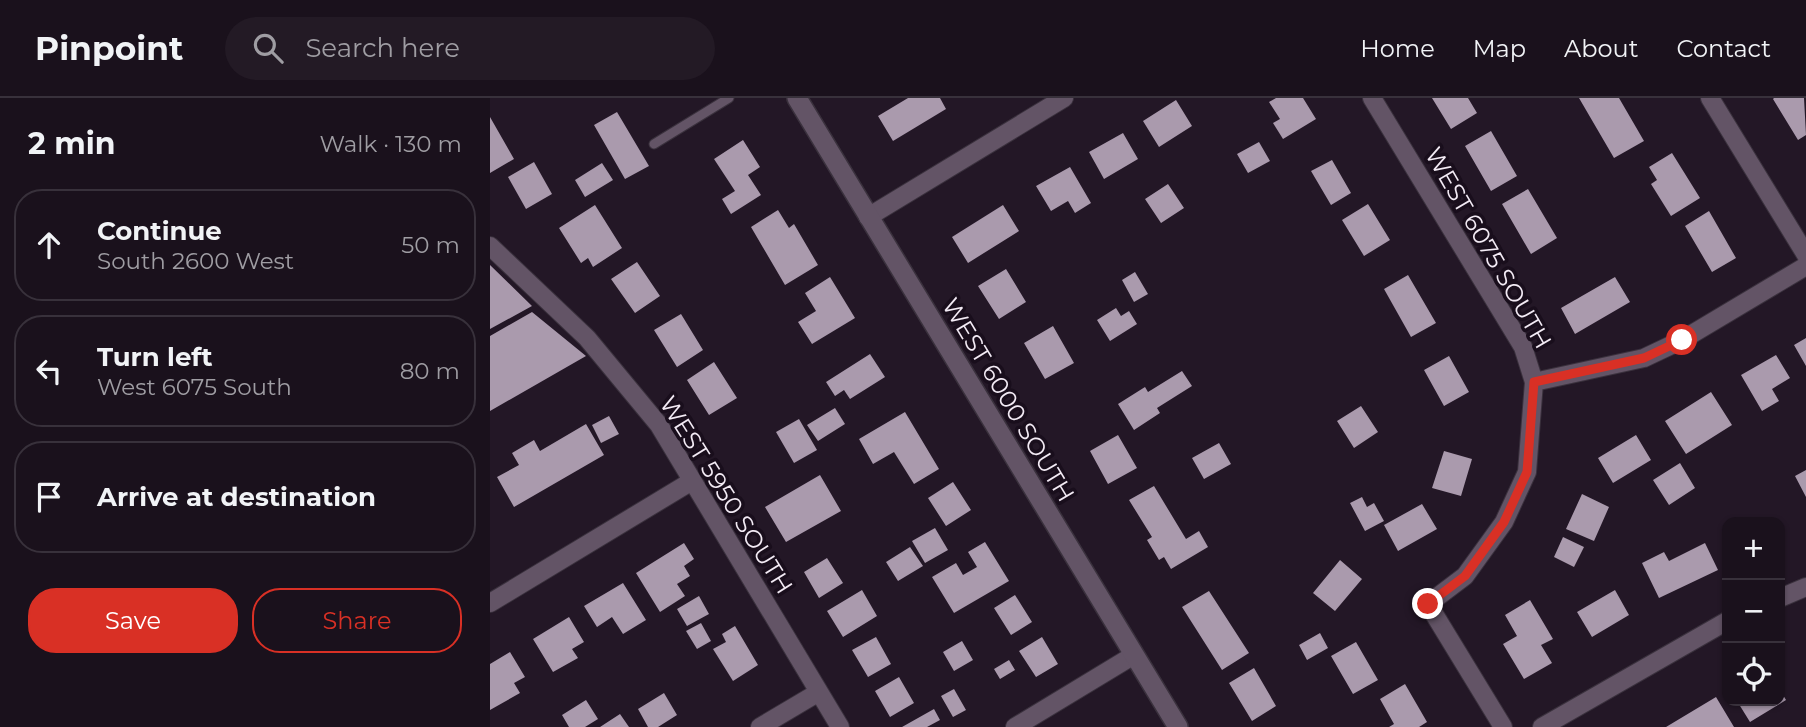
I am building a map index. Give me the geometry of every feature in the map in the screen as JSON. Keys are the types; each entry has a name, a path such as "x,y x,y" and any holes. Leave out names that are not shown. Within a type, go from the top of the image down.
{"street":[{"name":"WEST 6000 SOUTH","path":"797,98 1178,727"},
{"path":"868,217 1064,98"},
{"name":"WEST 6075 SOUTH","path":"1372,98 1523,347 1534,382 1527,472 1504,522 1465,576 1428,604 1503,727"},
{"path":"1710,98 1806,255"},
{"name":"WEST 5950 SOUTH","path":"490,246 587,338 659,425 840,727"},
{"path":"1534,382 1644,358 1682,340 1806,266"},
{"path":"490,603 692,481"},
{"path":"1785,596 1806,587"},
{"path":"1542,727 1722,624"},
{"path":"1016,727 1134,655"},
{"path":"760,727 818,692"}],"lane":[{"path":"654,144 729,98"}],"building":[{"path":"908,98 940,98 946,109 893,141 878,116"},
{"path":"1276,98 1303,98 1316,119 1283,139 1273,123 1280,119 1269,102"},
{"path":"1432,98 1468,98 1477,113 1451,129"},
{"path":"1579,98 1619,98 1644,141 1614,158"},
{"path":"1774,98 1804,98 1806,135 1798,140"},
{"path":"1176,100 1192,126 1159,147 1143,121"},
{"path":"617,112 649,166 625,179 594,125"},
{"path":"490,117 514,159 490,173"},
{"path":"1491,131 1517,176 1491,191 1465,146"},
{"path":"1123,133 1138,159 1104,179 1089,152"},
{"path":"743,140 760,167 748,175 761,195 731,214 722,199 735,191 714,159"},
{"path":"1259,142 1270,161 1248,173 1237,154"},
{"path":"1672,153 1700,198 1671,216 1651,184 1657,180 1649,167"},
{"path":"1332,160 1351,193 1331,205 1311,171"},
{"path":"534,162 552,194 526,209 508,177"},
{"path":"602,163 613,180 585,197 575,180"},
{"path":"1070,167 1091,203 1075,213 1068,201 1051,211 1036,186"},
{"path":"1168,184 1184,208 1161,223 1145,199"},
{"path":"1528,189 1557,238 1531,254 1502,204"},
{"path":"1368,204 1390,240 1364,256 1342,220"},
{"path":"595,205 622,248 593,267 588,258 581,263 559,228"},
{"path":"1003,205 1019,231 968,263 952,237"},
{"path":"778,210 789,228 794,224 818,265 785,285 751,227"},
{"path":"1709,211 1736,258 1712,272 1685,226"},
{"path":"637,262 660,296 635,313 611,279"},
{"path":"490,265 532,306 490,329"},
{"path":"1006,269 1026,302 999,319 978,286"},
{"path":"1135,272 1148,294 1134,302 1122,280"},
{"path":"1408,275 1436,323 1411,337 1384,289"},
{"path":"830,277 855,318 812,344 798,322 816,311 805,293"},
{"path":"1615,277 1630,302 1575,334 1561,308"},
{"path":"1116,308 1121,316 1129,311 1137,324 1110,341 1097,320"},
{"path":"532,312 586,356 490,411 490,336"},
{"path":"681,314 703,350 677,367 654,330"},
{"path":"1053,326 1074,363 1045,379 1024,343"},
{"path":"1806,338 1806,366 1794,345"},
{"path":"870,354 885,377 850,399 844,390 835,396 826,382"},
{"path":"1776,355 1790,378 1772,389 1779,401 1762,411 1741,375"},
{"path":"1449,356 1469,392 1444,406 1424,370"},
{"path":"714,362 737,398 709,415 687,380"},
{"path":"1182,371 1192,386 1157,408 1160,413 1134,430 1118,404 1145,387 1148,392"},
{"path":"1711,392 1732,425 1686,454 1665,421"},
{"path":"1361,406 1378,432 1354,448 1337,421"},
{"path":"835,408 845,424 818,441 807,425"},
{"path":"905,412 939,469 914,484 894,452 873,464 859,439"},
{"path":"609,416 619,434 601,443 592,425"},
{"path":"799,419 817,450 794,463 776,432"},
{"path":"586,424 604,455 514,507 497,477 519,465 512,453 534,440 540,451"},
{"path":"1118,435 1137,468 1108,484 1090,451"},
{"path":"1636,435 1651,460 1613,483 1598,458"},
{"path":"1219,443 1231,464 1204,479 1192,458"},
{"path":"1444,451 1472,459 1461,496 1432,488"},
{"path":"1680,463 1695,488 1669,505 1653,480"},
{"path":"1806,470 1806,497 1795,476"},
{"path":"820,475 841,511 786,542 765,507"},
{"path":"953,482 971,510 946,526 928,498"},
{"path":"1154,486 1186,539 1199,531 1208,547 1171,569 1164,557 1159,560 1147,540 1152,537 1129,500"},
{"path":"1582,494 1609,507 1594,541 1566,529"},
{"path":"1362,497 1367,507 1374,503 1384,521 1365,531 1350,503"},
{"path":"1422,504 1437,529 1398,551 1384,525"},
{"path":"935,528 948,550 925,563 912,541"},
{"path":"1563,537 1584,547 1574,567 1554,557"},
{"path":"985,542 1009,581 954,613 932,577 956,563 963,575 977,567 968,552"},
{"path":"684,543 694,559 684,566 690,576 677,584 685,596 660,612 636,573"},
{"path":"1705,543 1718,570 1659,598 1642,563 1664,552 1669,561"},
{"path":"910,547 923,566 898,581 886,562"},
{"path":"827,558 843,583 819,598 804,572"},
{"path":"1340,560 1362,579 1335,611 1313,593"},
{"path":"623,583 646,620 623,634 612,617 597,627 584,606"},
{"path":"862,590 877,616 843,637 827,611"},
{"path":"1615,590 1629,615 1592,637 1577,612"},
{"path":"1209,591 1249,653 1222,670 1182,607"},
{"path":"1015,595 1032,622 1011,635 994,608"},
{"path":"699,596 709,614 687,626 677,609"},
{"path":"1530,600 1553,639 1541,645 1552,663 1524,679 1503,644 1517,636 1505,615"},
{"path":"569,617 584,642 572,649 578,658 553,672 533,639"},
{"path":"701,623 711,641 697,649 686,631"},
{"path":"735,626 758,665 733,681 713,649 726,642 722,634"},
{"path":"1320,633 1328,648 1307,660 1299,645"},
{"path":"876,637 891,664 868,677 852,650"},
{"path":"1042,637 1058,664 1036,677 1019,651"},
{"path":"962,641 973,660 954,671 943,652"},
{"path":"1356,642 1378,680 1353,694 1331,656"},
{"path":"510,652 525,677 514,683 520,693 490,710 490,664"},
{"path":"1009,660 1015,670 1000,679 994,669"},
{"path":"1254,668 1276,706 1252,721 1229,683"},
{"path":"899,677 914,703 890,717 875,691"},
{"path":"1405,684 1427,722 1419,727 1389,727 1394,724 1380,699"},
{"path":"954,689 966,710 953,717 941,696"},
{"path":"664,693 677,715 658,727 648,727 638,709"},
{"path":"1716,697 1734,727 1666,727"},
{"path":"586,700 598,719 585,727 569,727 562,715"},
{"path":"1740,706 1776,706 1750,722"},
{"path":"934,709 940,720 927,727 902,727"},
{"path":"620,714 629,727 600,727"}],"route":[{"path":"1428,604 1465,576 1504,522 1527,472 1534,382 1644,358 1682,340"}]}
